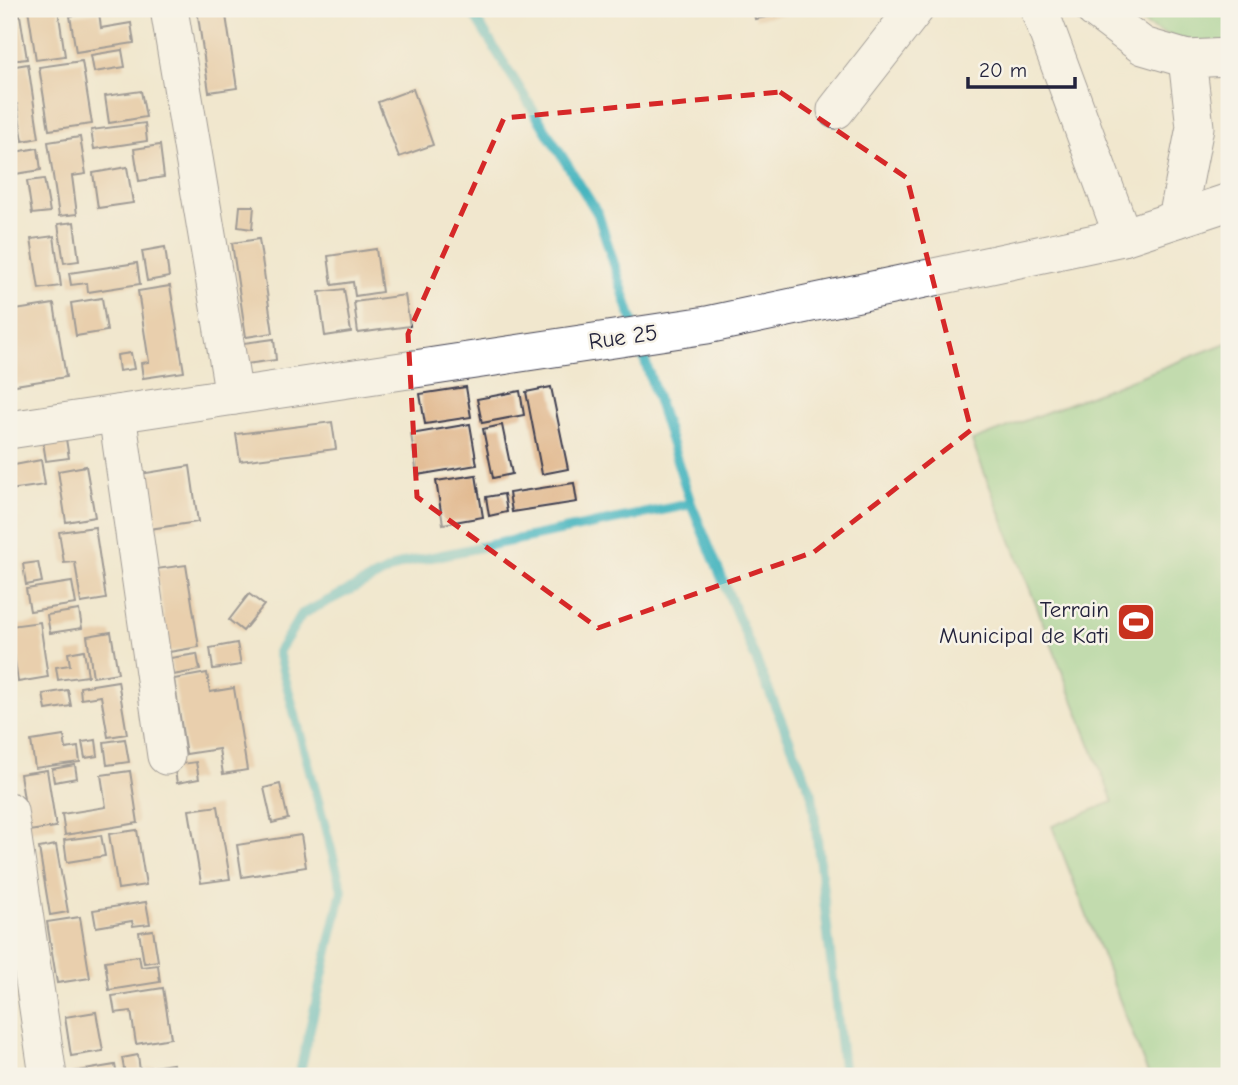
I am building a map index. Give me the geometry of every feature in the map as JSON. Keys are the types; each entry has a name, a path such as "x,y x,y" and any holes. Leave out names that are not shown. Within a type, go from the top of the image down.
{"street":[{"path":"169,9 234,396"},
{"path":"836,110 915,9"},
{"path":"1039,9 1123,237"},
{"path":"1094,9 1143,46 1187,59 1229,57"},
{"path":"1177,219 1195,127 1187,59"},
{"name":"Rue 25","path":"9,430 707,325 1123,237 1229,202"},
{"path":"117,414 166,756"},
{"path":"9,811 48,1076"}],"highlighted area":[{"path":"780,92 907,178 971,430 814,552 598,628 417,497 408,334 504,118"}],"green space":[{"path":"1124,9 1229,9 1229,42 1200,42 1173,37 1148,26"},
{"name":"Terrain Municipal de Kati","path":"1229,342 1229,1076 1149,1076 1052,826 1113,802 972,441"}],"building":[{"path":"9,9 19,9 27,59 9,61"},
{"path":"28,9 58,9 65,56 36,60"},
{"path":"197,9 225,9 237,88 209,92"},
{"path":"753,9 808,9 808,10 755,19"},
{"path":"99,12 101,28 131,23 134,43 76,52 70,16"},
{"path":"122,50 125,67 94,72 91,55"},
{"path":"82,61 92,124 49,130 39,67"},
{"path":"28,64 39,138 23,141 17,104 9,105 9,67"},
{"path":"413,89 433,145 399,157 378,102"},
{"path":"141,91 146,117 109,123 105,96"},
{"path":"145,123 147,141 94,149 91,130"},
{"path":"80,137 86,174 72,176 77,214 59,216 48,142"},
{"path":"160,145 164,177 139,181 134,149"},
{"path":"38,148 41,170 9,175 9,153"},
{"path":"127,167 133,203 98,208 93,173"},
{"path":"44,179 50,212 32,214 27,181"},
{"path":"240,206 254,206 252,229 238,227"},
{"path":"74,222 79,261 64,263 58,224"},
{"path":"54,236 61,286 39,289 31,239"},
{"path":"259,239 273,333 246,337 232,243"},
{"path":"165,247 169,277 147,281 142,251"},
{"path":"376,249 382,292 355,296 353,282 332,285 328,256"},
{"path":"137,263 140,284 88,292 87,283 71,285 69,273"},
{"path":"170,286 184,372 143,378 141,363 149,362 138,291"},
{"path":"344,289 351,332 325,336 319,292"},
{"path":"405,295 410,326 358,333 354,302"},
{"path":"102,298 107,331 76,336 71,303"},
{"path":"54,304 66,377 9,386 9,311"},
{"path":"274,339 276,360 239,365 236,344"},
{"path":"131,353 134,369 119,371 117,355"},
{"path":"466,387 471,417 425,424 420,394"},
{"path":"551,387 568,469 542,474 526,392"},
{"path":"520,391 524,415 482,423 477,399"},
{"path":"332,422 336,449 240,461 236,434"},
{"path":"470,424 477,465 417,475 411,434"},
{"path":"502,425 512,474 493,478 483,429"},
{"path":"66,439 69,458 46,461 43,442"},
{"path":"41,460 45,485 9,490 9,466"},
{"path":"86,466 95,517 66,522 58,471"},
{"path":"190,466 198,522 149,529 140,474"},
{"path":"476,475 483,517 443,524 436,481"},
{"path":"574,483 577,502 512,512 509,493"},
{"path":"504,494 507,512 489,516 486,497"},
{"path":"95,527 106,599 81,603 75,562 64,563 59,532"},
{"path":"38,562 42,582 26,585 23,564"},
{"path":"186,565 199,647 169,652 156,569"},
{"path":"72,582 76,604 30,611 26,589"},
{"path":"249,594 264,605 243,631 229,620"},
{"path":"79,610 82,628 50,633 47,615"},
{"path":"40,622 48,677 18,682 10,626"},
{"path":"111,632 118,673 93,677 87,636"},
{"path":"237,643 241,665 213,669 210,648"},
{"path":"84,650 88,676 58,680 56,667 70,665 68,653"},
{"path":"197,654 200,670 173,675 170,658"},
{"path":"207,673 210,692 234,688 247,770 223,774 219,749 186,754 174,679"},
{"path":"118,681 127,734 108,737 101,696 81,699 80,687"},
{"path":"68,690 71,706 46,710 43,694"},
{"path":"64,736 66,749 78,747 80,762 35,768 31,741"},
{"path":"125,739 129,762 107,765 104,742"},
{"path":"96,740 98,756 85,758 82,742"},
{"path":"196,762 199,779 177,783 174,765"},
{"path":"75,765 77,778 54,782 52,769"},
{"path":"47,770 56,827 29,831 20,774"},
{"path":"130,771 138,823 65,835 62,814 106,807 101,775"},
{"path":"280,784 288,819 272,823 264,788"},
{"path":"218,806 230,879 201,883 189,810"},
{"path":"137,830 146,885 118,889 109,834"},
{"path":"101,835 105,856 67,862 64,840"},
{"path":"301,835 306,867 242,877 237,845"},
{"path":"56,845 68,912 50,915 39,848"},
{"path":"146,902 150,924 133,926 132,921 96,927 93,910"},
{"path":"80,917 90,978 57,983 47,922"},
{"path":"153,930 158,961 144,963 139,932"},
{"path":"139,956 141,967 158,965 160,982 109,990 105,961"},
{"path":"163,988 171,1038 136,1044 131,1011 115,1013 112,996"},
{"path":"96,1012 103,1051 71,1056 65,1017"},
{"path":"138,1055 140,1071 125,1074 122,1058"},
{"path":"173,1064 175,1076 148,1076 146,1068"},
{"path":"115,1065 117,1076 73,1076 72,1072"}],"waterway":[{"path":"470,9 598,214 691,504 812,794 844,1076"},
{"path":"299,1076 342,890 278,652 302,614 403,563 691,504"}],"place":[{"name":"Terrain Municipal de Kati","path":"1136,622"}]}
